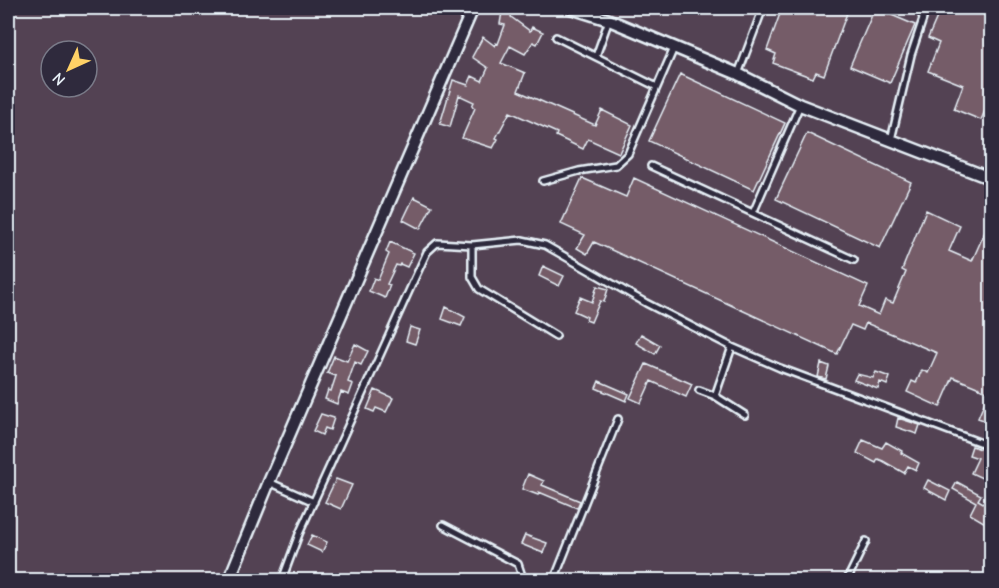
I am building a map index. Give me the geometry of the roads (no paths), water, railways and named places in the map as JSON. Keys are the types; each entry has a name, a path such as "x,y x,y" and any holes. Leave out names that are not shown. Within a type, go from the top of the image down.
{"street":[{"path":"229,580 473,8"},
{"path":"571,8 609,20 738,74 800,105 992,179"}],"lane":[{"path":"738,74 763,8"},
{"path":"891,140 911,55 923,19 920,8"},
{"path":"596,56 609,20"},
{"path":"556,37 657,87"},
{"path":"543,181 579,171 609,167 622,161 628,154 674,48"},
{"path":"753,213 800,105"},
{"path":"651,166 855,260"},
{"path":"282,580 314,502 427,252 436,243 472,245 522,240 545,245 646,303 732,347 780,368 992,447"},
{"path":"472,245 472,277 479,289 556,336"},
{"path":"715,396 732,347"},
{"path":"699,390 715,396 746,415"},
{"path":"554,580 618,419"},
{"path":"269,482 314,502"},
{"path":"443,525 518,564 521,573 518,580"},
{"path":"847,580 866,541"}]}
